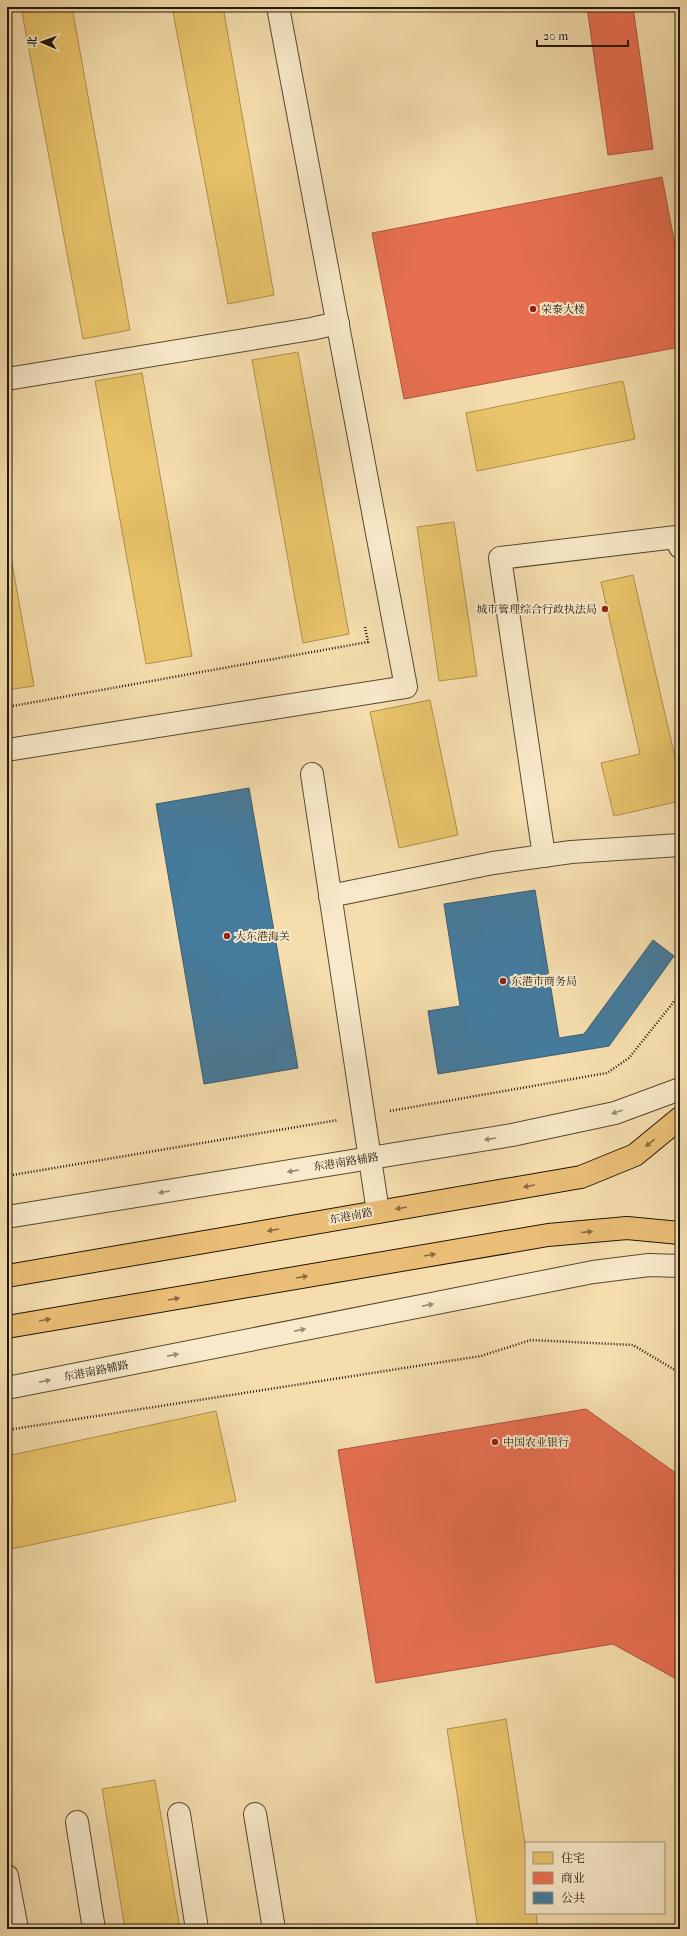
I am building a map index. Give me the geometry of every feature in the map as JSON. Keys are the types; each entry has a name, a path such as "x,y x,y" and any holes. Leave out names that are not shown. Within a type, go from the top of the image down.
{"main road":[{"name":"东港南路","path":"7,1276 581,1177 635,1155 680,1118"},
{"path":"7,1327 548,1235 627,1228 680,1234"}],"street":[{"path":"7,750 406,687 278,7"},
{"path":"7,379 311,329 338,323"},
{"path":"544,856 500,558 676,537 680,547"},
{"path":"312,774 378,1212"},
{"path":"330,896 493,863 571,852 680,845"},
{"name":"东港南路辅路","path":"7,1217 512,1135 615,1113 680,1089"},
{"name":"东港南路辅路","path":"7,1388 593,1272 649,1265 680,1266"},
{"path":"179,1814 197,1929"},
{"path":"256,1814 274,1929"},
{"path":"77,1822 94,1929"},
{"path":"7,1876 17,1929"}],"path":[{"path":"7,707 368,642 364,619"},
{"path":"7,1430 481,1356 531,1340 634,1345 680,1373"}],"building: 住宅":[{"path":"21,7 72,7 130,330 83,339"},
{"path":"172,7 223,7 274,295 228,304"},
{"path":"298,352 349,634 303,643 252,360"},
{"path":"142,373 192,656 146,664 95,381"},
{"path":"623,381 635,439 477,471 466,413"},
{"path":"454,522 477,676 439,681 417,527"},
{"path":"7,535 34,686 7,690"},
{"path":"633,575 680,779 680,801 614,816 601,763 640,754 601,582"},
{"path":"430,700 458,835 399,848 370,712"},
{"path":"216,1411 236,1501 7,1550 7,1456"},
{"path":"399,1450 436,1661 383,1670 346,1459"},
{"path":"506,1719 525,1844 525,1914 536,1914 538,1929 478,1929 447,1729"},
{"path":"155,1780 180,1929 125,1929 102,1789"}],"building: 商业":[{"path":"587,7 633,7 653,149 608,155"},
{"name":"荣泰大楼","path":"662,177 680,272 680,347 404,399 372,233"},
{"path":"586,1409 680,1476 680,1681 613,1644 376,1683 338,1450"}],"building: 公共":[{"name":"大东港海关","path":"249,788 298,1068 204,1084 156,804"},
{"name":"东港市商务局","path":"535,890 559,1038 584,1034 653,940 674,956 609,1046 438,1074 428,1011 460,1006 444,904"}],"place":[{"name":"荣泰大楼","path":"533,309"},
{"name":"城市管理综合行政执法局","path":"605,609"},
{"name":"大东港海关","path":"227,936"},
{"name":"东港市商务局","path":"503,981"},
{"name":"中国农业银行","path":"495,1442"}]}
